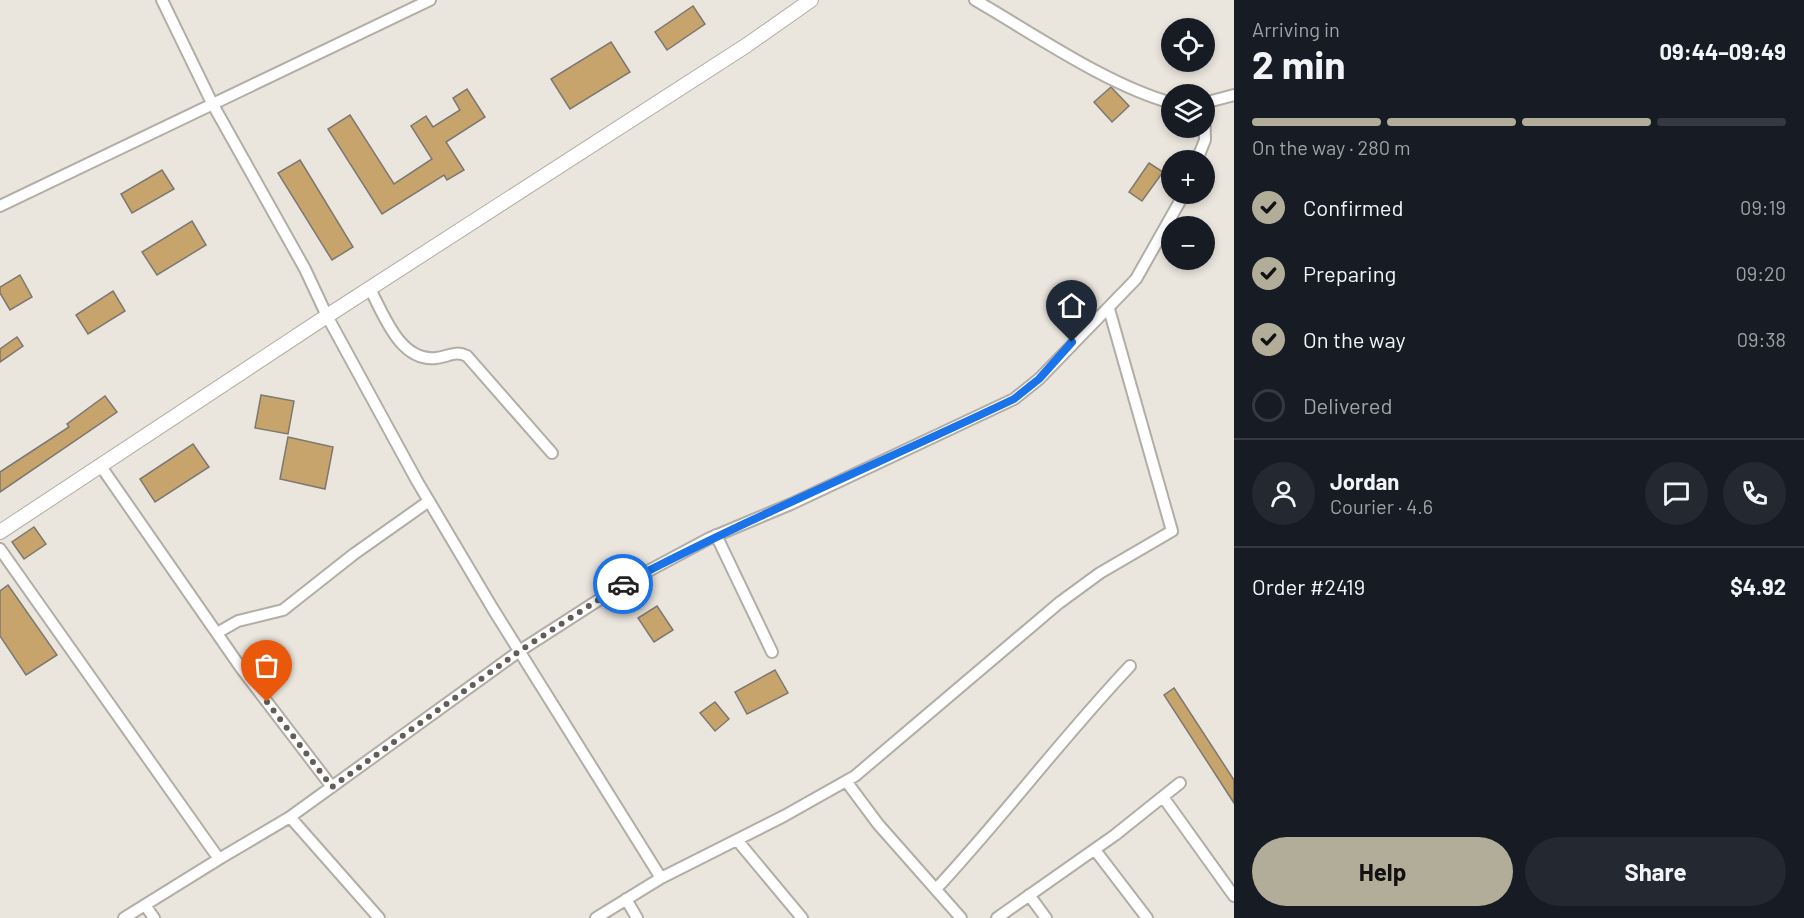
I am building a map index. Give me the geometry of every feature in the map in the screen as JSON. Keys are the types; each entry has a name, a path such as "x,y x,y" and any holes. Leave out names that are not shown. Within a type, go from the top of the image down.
{"street":[{"path":"162,0 212,103 305,269 327,316 429,501 493,609 521,650 660,878"},
{"path":"0,206 430,0"},
{"path":"0,532 327,316 628,123 794,14 811,0"},
{"path":"975,0 1116,81 1145,96 1161,100"},
{"path":"1215,101 1234,95"},
{"path":"124,918 290,818 521,650 622,585 716,535 791,504 1014,399 1137,279 1178,204"},
{"path":"370,289 407,349 423,358 438,358 452,353 467,356 552,453"},
{"path":"596,918 660,878 737,840 846,781 893,745 1059,603 1100,573 1172,531 1108,309"},
{"path":"100,465 217,633 332,787"},
{"path":"217,633 238,621 283,610 354,554 429,501"},
{"path":"716,535 772,652"},
{"path":"0,549 219,859"},
{"path":"936,889 969,854 1046,759 1131,666"},
{"path":"846,781 878,824 961,918"},
{"path":"997,918 1095,850 1180,783"},
{"path":"1163,797 1234,896"},
{"path":"290,818 379,918"},
{"path":"737,840 802,918"},
{"path":"1095,850 1147,918"},
{"path":"1029,895 1046,918"},
{"path":"626,899 637,918"},
{"path":"145,905 154,918"}],"building":[{"path":"693,6 705,24 667,50 655,32"},
{"path":"611,42 630,72 570,109 551,79"},
{"path":"1111,87 1129,106 1112,122 1094,102"},
{"path":"467,89 485,117 446,142 464,170 447,180 444,175 382,214 328,129 350,115 394,184 432,159 411,126 426,116 433,127 460,110 453,98"},
{"path":"300,160 353,247 332,260 278,173"},
{"path":"1149,163 1161,171 1161,175 1142,201 1129,192"},
{"path":"162,170 174,189 132,213 121,194"},
{"path":"192,221 206,245 157,275 142,252"},
{"path":"20,275 32,297 10,310 0,293 0,287"},
{"path":"113,291 125,311 88,334 76,315"},
{"path":"17,337 23,346 0,362 0,349"},
{"path":"261,395 294,401 288,434 255,428"},
{"path":"105,396 117,412 0,492 0,472 69,427 67,424"},
{"path":"288,437 333,447 325,489 280,479"},
{"path":"193,444 209,467 155,502 140,479"},
{"path":"34,527 46,544 24,559 12,542"},
{"path":"8,585 57,655 26,675 0,636 0,591"},
{"path":"657,606 673,630 654,642 638,618"},
{"path":"775,670 788,693 747,714 735,692"},
{"path":"1174,688 1234,780 1234,803 1164,695"},
{"path":"715,702 729,719 715,731 700,713"}],"way so far":[{"path":"267,702 332,787 521,650 623,584"}],"route":[{"path":"623,584 710,538 791,504 1014,399 1039,379 1072,342"}]}
